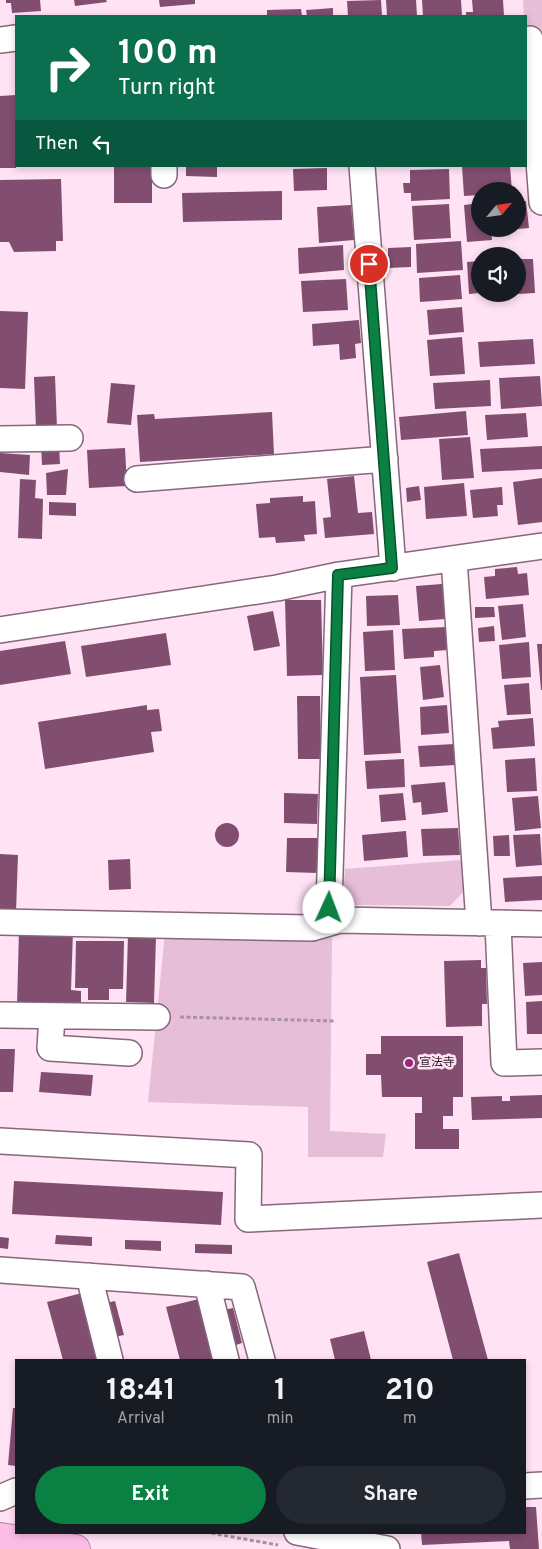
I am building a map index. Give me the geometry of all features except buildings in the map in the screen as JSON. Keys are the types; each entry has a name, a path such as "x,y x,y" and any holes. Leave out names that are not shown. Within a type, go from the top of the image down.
{"highway":[{"path":"0,1537 76,1549"}],"street":[{"path":"0,40 15,38"},
{"path":"527,40 530,39 542,202"},
{"path":"362,167 392,568"},
{"path":"0,438 70,438"},
{"path":"137,479 385,459"},
{"path":"0,630 277,588 338,575 542,546"},
{"path":"454,559 488,924 504,1063 542,1062"},
{"path":"338,575 329,908 340,920"},
{"path":"0,922 312,928 340,920 542,924"},
{"path":"0,1015 157,1017"},
{"path":"52,1016 50,1048 129,1053"},
{"path":"0,1141 248,1155 248,1219 542,1205"},
{"path":"0,1270 242,1287 262,1359"},
{"path":"89,1276 110,1359"},
{"path":"207,1284 226,1359"},
{"path":"526,1486 542,1485"},
{"path":"0,1498 15,1491"},
{"path":"289,1539 387,1549"}],"path":[{"path":"157,1017 336,1021"},
{"path":"230,1534 289,1539"}],"shaded area":[{"path":"523,0 542,0 542,30 527,32 527,15 524,15"},
{"path":"462,860 465,890 450,906 354,905 343,895 345,869"},
{"path":"165,933 332,938 330,1131 386,1134 383,1157 308,1157 308,1107 148,1102"}],"place":[{"name":"宣法寺","path":"409,1063"}],"route":[{"path":"329,908 338,575 392,568 369,264"}]}
